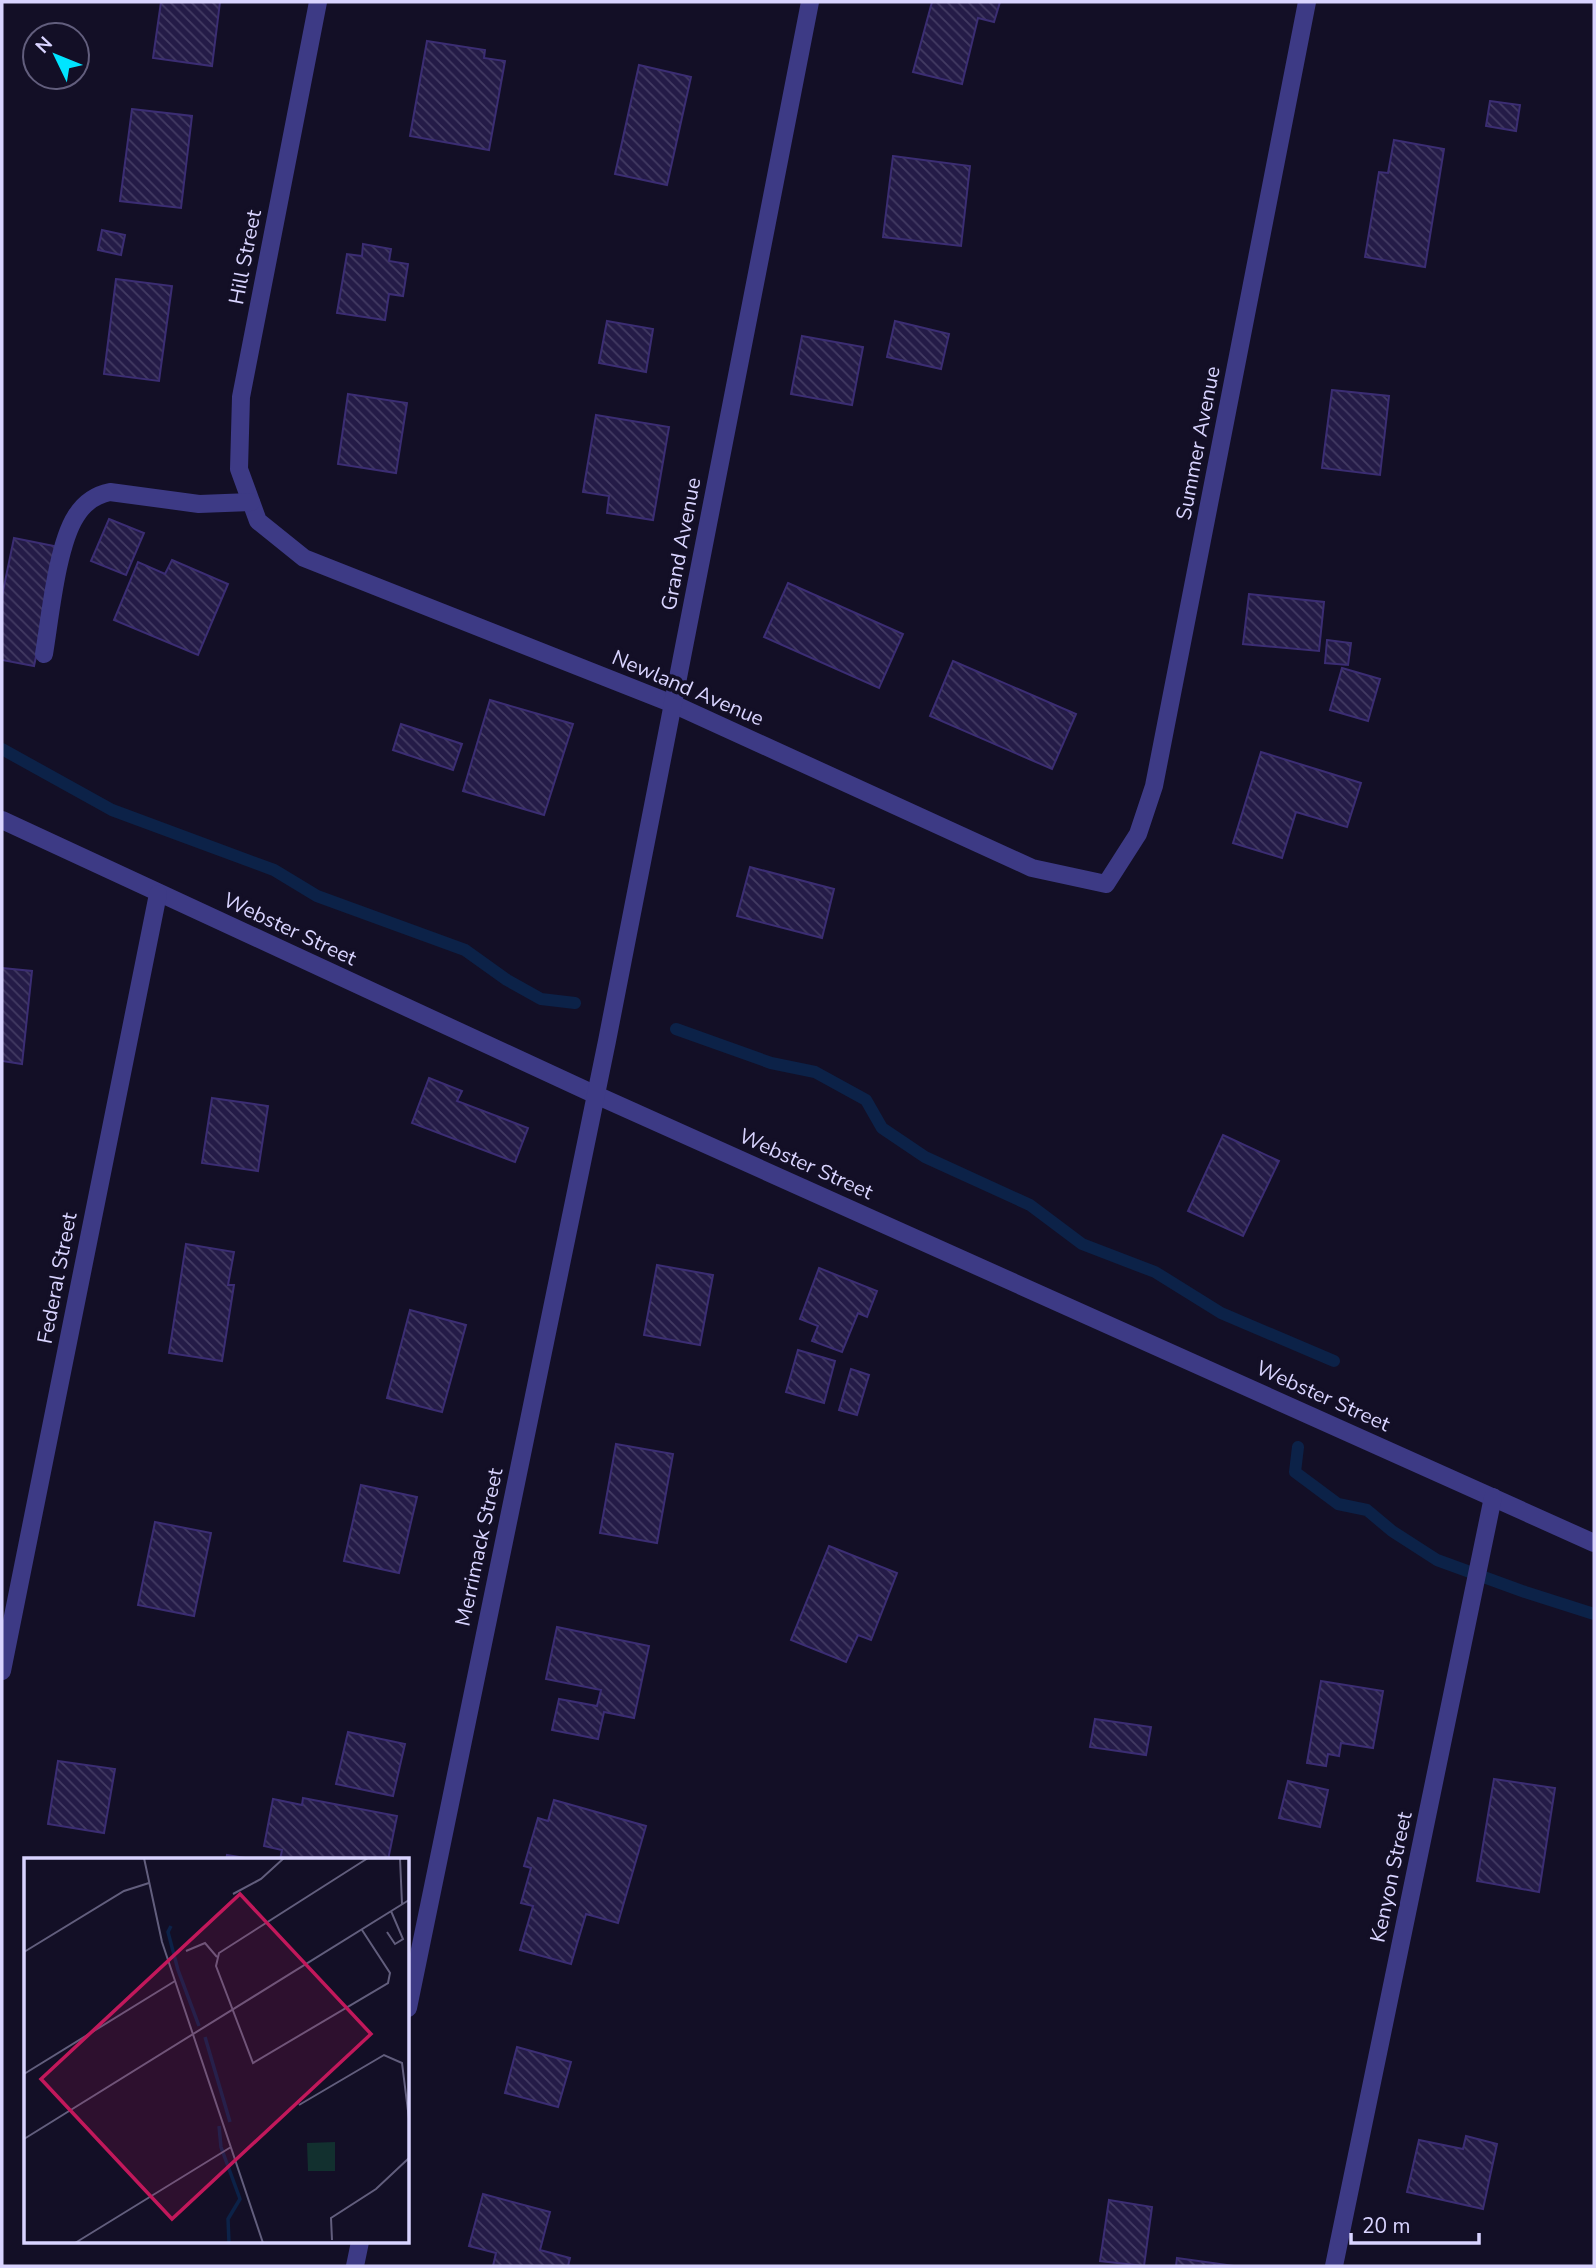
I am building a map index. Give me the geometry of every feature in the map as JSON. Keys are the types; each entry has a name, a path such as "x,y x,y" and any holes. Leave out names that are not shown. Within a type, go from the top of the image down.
{"street":[{"name":"Hill Street","path":"258,521 239,469 241,397 318,2"},
{"name":"Grand Avenue","path":"596,1094 810,2"},
{"name":"Summer Avenue","path":"1107,884 1138,834 1154,786 1307,2"},
{"path":"44,654 62,551 75,517 97,494 110,492 199,504 251,502"},
{"name":"Newland Avenue","path":"258,521 304,558 673,704 1032,868 1107,884"},
{"name":"Webster Street","path":"2,820 596,1094 1594,1543"},
{"name":"Federal Street","path":"2,1671 158,894"},
{"name":"Merrimack Street","path":"410,1998 596,1094"},
{"name":"Kenyon Street","path":"1334,2266 1493,1497"},
{"path":"355,2266 360,2244"}],"building":[{"path":"161,2 220,2 212,66 153,58"},
{"path":"932,2 1000,2 994,22 978,18 962,84 913,72"},
{"path":"427,41 485,50 484,58 505,61 489,150 410,136"},
{"path":"639,65 691,77 667,185 615,174"},
{"path":"1490,101 1520,105 1516,131 1486,126"},
{"path":"132,109 192,116 181,208 120,201"},
{"path":"1394,140 1444,149 1425,267 1365,257 1379,172 1388,173"},
{"path":"893,156 970,166 961,246 883,237"},
{"path":"102,230 125,235 121,255 98,250"},
{"path":"363,244 391,249 389,261 408,264 403,296 389,294 385,320 337,313 347,254 362,256"},
{"path":"116,279 172,286 159,381 104,374"},
{"path":"607,321 653,329 646,372 599,363"},
{"path":"895,321 949,334 941,369 887,357"},
{"path":"802,336 863,347 852,405 791,394"},
{"path":"1332,390 1389,396 1380,475 1322,468"},
{"path":"348,394 407,403 396,473 338,464"},
{"path":"596,415 669,427 653,520 607,513 609,496 583,492"},
{"path":"109,519 144,533 126,575 91,561"},
{"path":"14,538 59,547 34,666 2,660 2,596"},
{"path":"172,560 228,584 198,655 114,620 138,562 165,574"},
{"path":"788,583 903,634 879,688 764,637"},
{"path":"1249,594 1324,602 1319,651 1243,644"},
{"path":"1327,640 1351,643 1348,665 1325,663"},
{"path":"953,661 1076,714 1052,769 930,716"},
{"path":"1342,668 1380,679 1368,721 1330,710"},
{"path":"490,700 573,724 544,815 463,791"},
{"path":"401,724 462,744 453,770 393,750"},
{"path":"1261,752 1361,783 1347,827 1296,812 1282,858 1233,843"},
{"path":"750,867 834,889 822,938 737,916"},
{"path":"2,968 32,971 22,1064 2,1061"},
{"path":"429,1078 462,1091 457,1101 528,1128 515,1162 412,1123"},
{"path":"212,1098 268,1106 258,1171 202,1163"},
{"path":"1223,1135 1279,1161 1243,1236 1188,1211"},
{"path":"186,1244 234,1252 228,1285 234,1285 222,1361 169,1353"},
{"path":"657,1265 713,1275 700,1345 644,1335"},
{"path":"819,1268 877,1291 867,1317 858,1313 842,1352 812,1341 818,1326 800,1319"},
{"path":"410,1310 466,1325 442,1412 387,1398"},
{"path":"798,1350 835,1361 824,1403 786,1392"},
{"path":"851,1369 869,1375 857,1415 839,1410"},
{"path":"616,1444 673,1454 657,1543 600,1533"},
{"path":"361,1485 417,1497 399,1573 344,1561"},
{"path":"155,1522 211,1533 194,1616 138,1605"},
{"path":"829,1546 897,1573 871,1640 858,1635 846,1662 791,1640"},
{"path":"557,1627 649,1646 634,1718 604,1712 598,1739 552,1730 559,1699 597,1706 601,1690 546,1679"},
{"path":"1321,1681 1383,1691 1373,1748 1341,1743 1339,1756 1328,1754 1326,1766 1307,1763"},
{"path":"1095,1719 1151,1727 1146,1755 1090,1747"},
{"path":"348,1732 405,1744 393,1796 336,1784"},
{"path":"58,1761 115,1769 104,1833 48,1824"},
{"path":"1494,1779 1555,1788 1539,1892 1477,1881"},
{"path":"1288,1781 1328,1790 1320,1827 1279,1818"},
{"path":"303,1798 397,1816 388,1858 280,1858 282,1850 264,1846 273,1799 302,1805"},
{"path":"554,1800 646,1826 618,1923 586,1914 571,1964 520,1950 533,1906 521,1903 531,1868 524,1866 538,1818 548,1821"},
{"path":"517,2047 571,2062 558,2107 505,2093"},
{"path":"1466,2136 1497,2144 1483,2209 1407,2192 1419,2140 1463,2149"},
{"path":"483,2194 550,2212 540,2250 570,2258 568,2266 493,2266 496,2253 469,2246"},
{"path":"1109,2200 1152,2207 1144,2266 1100,2261"},
{"path":"1177,2258 1234,2266 1176,2266"}],"waterway":[{"path":"2,749 112,810 274,870 317,896 465,950 507,980 541,999 575,1003"},
{"path":"676,1029 771,1063 815,1072 866,1100 882,1128 925,1157 1030,1205 1082,1244 1155,1272 1221,1313 1334,1361"},
{"path":"1298,1447 1295,1472 1338,1504 1367,1510 1392,1531 1437,1560 1594,1614"}]}
